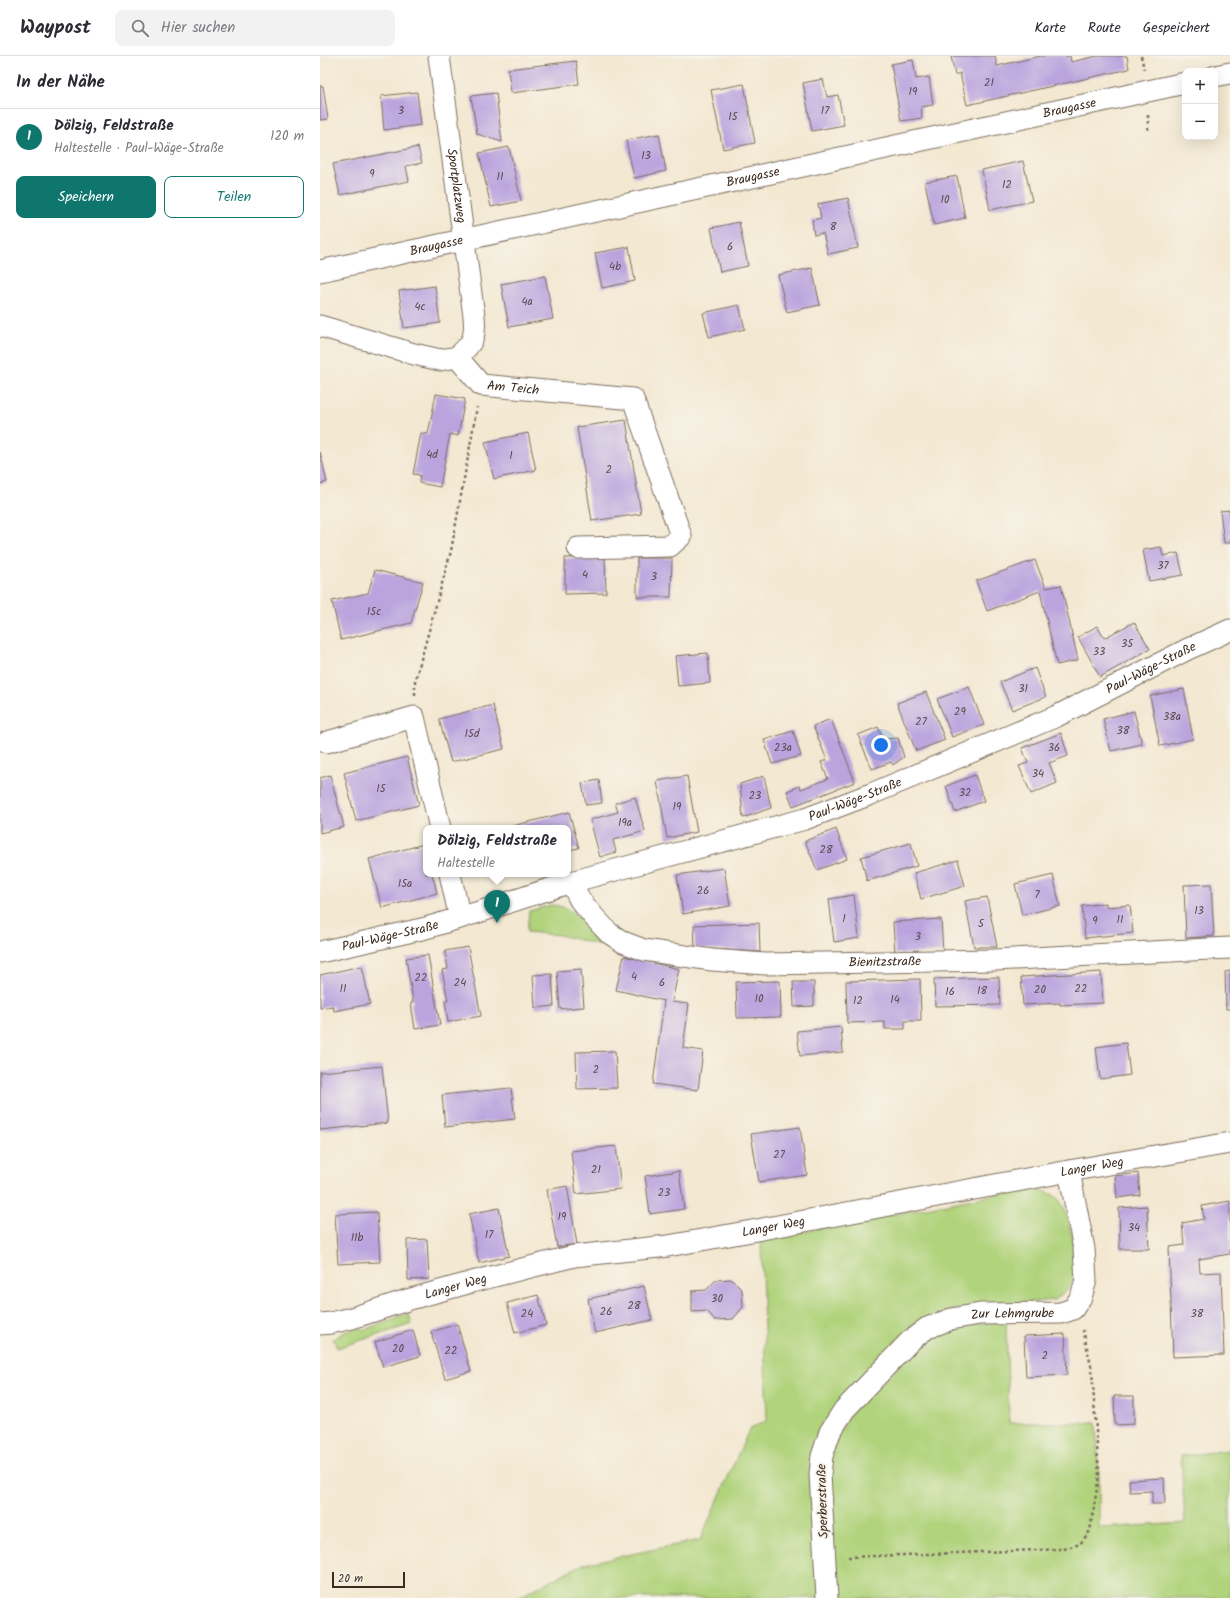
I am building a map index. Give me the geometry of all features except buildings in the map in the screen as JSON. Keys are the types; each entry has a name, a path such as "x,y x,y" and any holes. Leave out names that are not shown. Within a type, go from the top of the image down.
{"street":[{"name":"Sportplatzweg","path":"439,56 474,316 475,333 468,347 457,358"},
{"path":"1218,75 1230,73"},
{"name":"Braugasse","path":"320,271 464,241 1182,84"},
{"path":"320,326 414,354 440,360 457,358 481,385"},
{"name":"Am Teich","path":"481,385 633,399 681,536 670,546 578,548"},
{"name":"Paul-Wäge-Straße","path":"320,952 426,928 571,882 798,821 864,796 1057,716 1188,649 1230,630"},
{"path":"327,742 414,717 439,825"},
{"path":"451,877 460,918"},
{"name":"Bienitzstraße","path":"571,882 580,900 594,917 609,933 623,942 644,950 712,960 765,964 994,960 1230,948"},
{"name":"Langer Weg","path":"320,1324 338,1322 406,1300 574,1256 668,1246 814,1220 1069,1171 1230,1143"},
{"path":"1069,1171 1084,1249 1086,1280 1081,1297 1073,1309"},
{"name":"Zur Lehmgrube","path":"844,1410 910,1341 927,1328 951,1319 980,1314 1061,1313 1073,1309"},
{"name":"Sperberstraße","path":"827,1598 820,1474 822,1456 830,1432 844,1410"}],"path":[{"name":"Am Teich","path":"414,717 415,681 451,551 481,385"},
{"path":"825,1558 1064,1549 1080,1544 1090,1531 1099,1476 1092,1370 1084,1332 1073,1309"}],"green space":[{"path":"551,905 566,909 580,918 602,941 600,945 559,935 527,932 529,911"},
{"path":"1019,1190 1035,1190 1050,1193 1059,1200 1063,1206 1072,1237 1075,1270 1073,1281 1060,1296 1054,1300 950,1310 830,1414 820,1598 517,1598 583,1564 700,1540 749,1430 767,1420 761,1240"},
{"path":"409,1314 412,1324 337,1348 333,1339 358,1327 363,1330"},
{"path":"1006,1321 1009,1423 1096,1423 1099,1476 1099,1528 1185,1523 1181,1456 1230,1450 1230,1598 836,1598 829,1457 848,1416 932,1333 966,1325"}],"place":[{"name":"Dölzig, Feldstraße","path":"497,923"}]}
